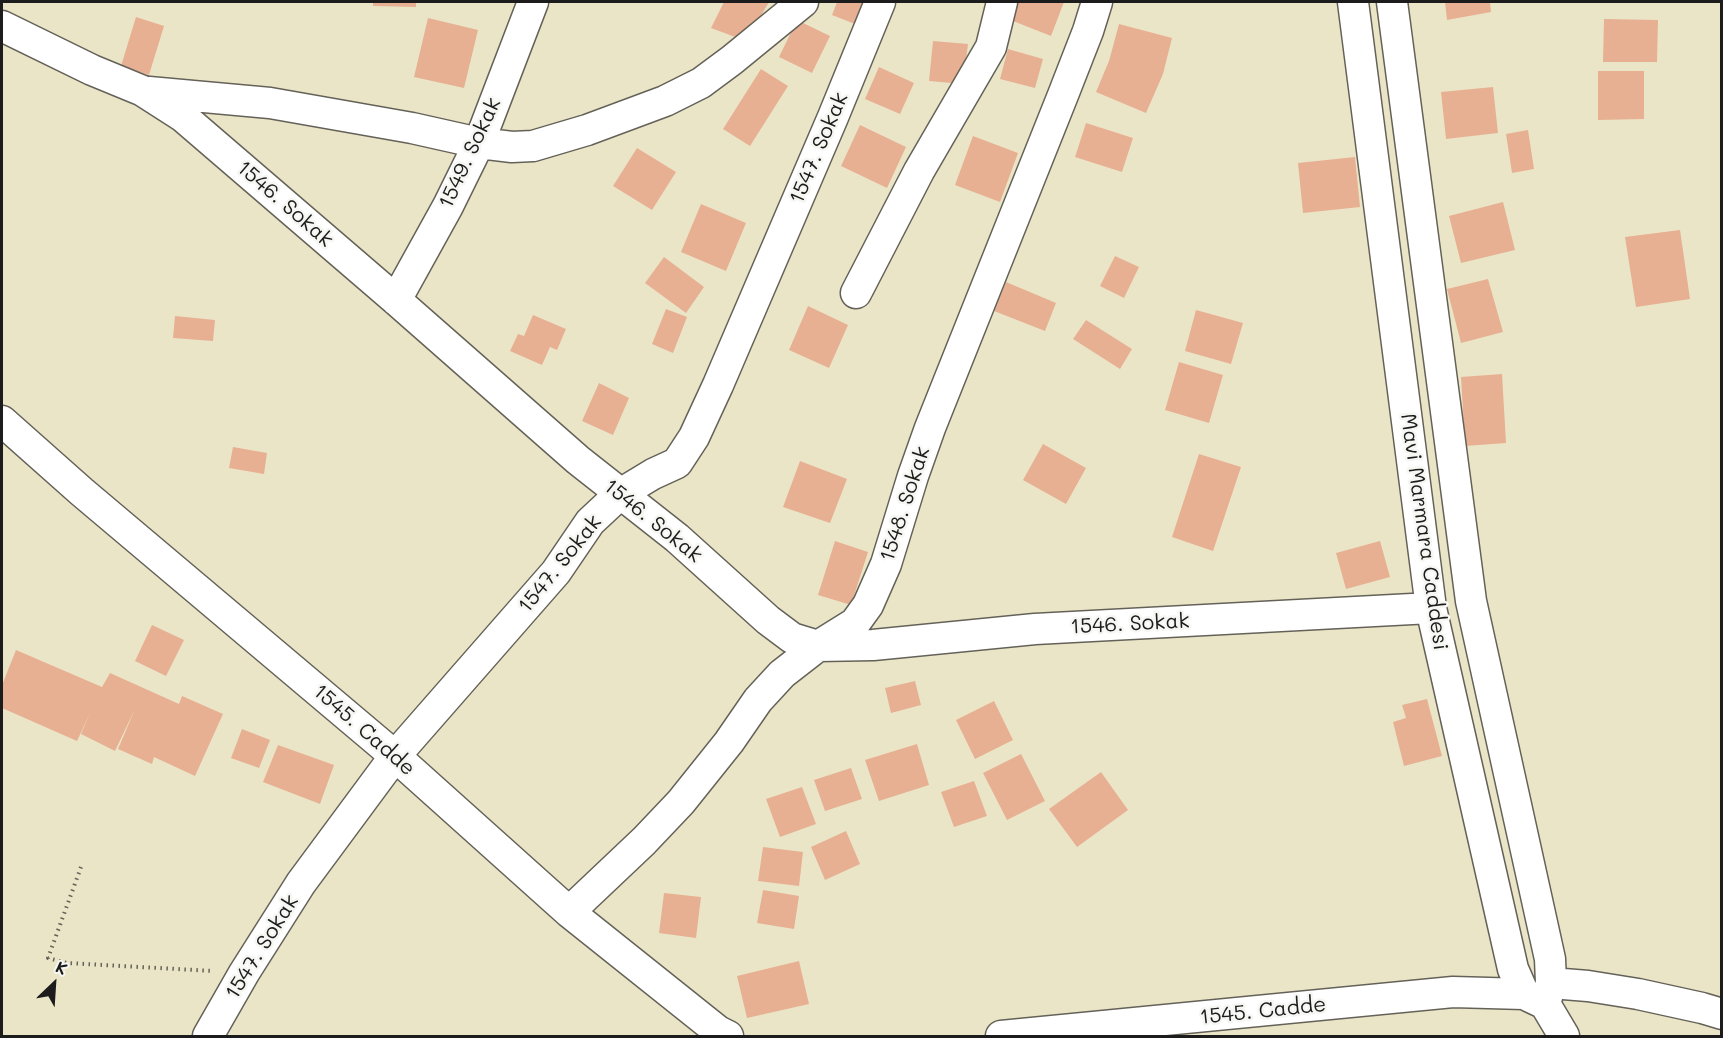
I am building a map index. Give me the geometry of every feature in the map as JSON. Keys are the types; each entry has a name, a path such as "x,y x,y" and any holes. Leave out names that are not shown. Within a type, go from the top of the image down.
{"street":[{"name":"1549. Sokak","path":"396,300 448,206 479,143 533,2"},
{"path":"143,92 270,104 412,128 479,143 512,147 533,146 587,130 665,102 701,83 802,2"},
{"name":"1547. Sokak","path":"208,1036 244,973 302,883 395,756 556,572 590,522 620,494 652,474 677,463 694,437 718,386 880,2"},
{"path":"856,293 919,171 991,47 1002,2"},
{"name":"1548. Sokak","path":"570,912 681,802 729,742 758,700 782,674 818,646 855,623 868,605 886,564 930,428 1064,95 1097,2"},
{"name":"Mavi Marmara Caddesi","path":"1353,2 1431,608 1513,969 1540,994 1564,1036"},
{"path":"1392,2 1471,601 1550,959 1540,994"},
{"name":"1546. Sokak","path":"2,26 143,92 182,116 578,460 677,538 768,620 792,638 818,646 873,645 1035,629 1431,608"},
{"name":"1545. Cadde","path":"2,421 82,492 395,756 570,912 718,1031 728,1036"},
{"name":"1545. Cadde","path":"1001,1036 1454,992 1540,994 1588,986 1638,994 1722,1014"}],"path":[{"path":"81,867 48,958 67,963 244,973"}],"building":[{"path":"373,2 416,2 416,7 373,6"},
{"path":"724,2 769,2 746,41 711,28"},
{"path":"837,2 864,2 855,24 832,15"},
{"path":"1012,2 1064,2 1051,36 1013,21 1016,12 1009,9"},
{"path":"1445,2 1490,2 1491,12 1447,20"},
{"path":"136,17 164,26 149,75 121,66"},
{"path":"428,18 478,30 464,88 414,77"},
{"path":"1604,19 1658,20 1657,62 1603,62"},
{"path":"797,20 830,36 812,73 779,57"},
{"path":"1119,24 1172,38 1163,74 1146,113 1096,92 1109,61"},
{"path":"933,41 968,44 963,84 929,81"},
{"path":"1008,49 1043,59 1035,88 1000,79"},
{"path":"879,67 914,83 900,114 865,99"},
{"path":"761,69 788,86 750,146 723,129"},
{"path":"1598,71 1644,71 1644,119 1598,120"},
{"path":"1493,87 1498,133 1446,139 1441,92"},
{"path":"1086,123 1133,138 1122,172 1075,157"},
{"path":"860,125 906,147 887,188 841,166"},
{"path":"1528,130 1534,169 1512,173 1506,134"},
{"path":"973,136 1018,153 1000,202 955,185"},
{"path":"637,148 676,172 652,210 613,186"},
{"path":"1355,157 1360,207 1303,213 1298,163"},
{"path":"1503,202 1515,250 1461,263 1449,216"},
{"path":"701,204 746,223 726,271 681,252"},
{"path":"1680,230 1690,299 1636,307 1625,237"},
{"path":"1115,256 1139,267 1124,298 1100,286"},
{"path":"664,257 704,287 686,313 645,283"},
{"path":"1488,279 1503,332 1461,343 1447,289"},
{"path":"1006,282 1056,303 1045,331 994,311"},
{"path":"808,306 848,325 829,368 789,350"},
{"path":"666,309 687,317 673,353 652,344"},
{"path":"1196,310 1243,323 1231,364 1185,351"},
{"path":"533,315 566,329 557,350 550,347 542,365 510,351 518,334 524,336"},
{"path":"175,316 215,320 213,341 173,338"},
{"path":"1086,320 1132,349 1120,369 1073,339"},
{"path":"1179,362 1223,375 1209,423 1165,410"},
{"path":"1502,374 1506,443 1465,446 1461,377"},
{"path":"599,383 629,398 613,435 582,421"},
{"path":"1043,444 1086,468 1066,504 1023,480"},
{"path":"233,447 267,453 264,474 229,468"},
{"path":"1199,454 1241,467 1213,551 1172,537"},
{"path":"800,461 847,479 830,523 783,507"},
{"path":"835,541 868,552 851,605 818,595"},
{"path":"1380,541 1390,577 1346,589 1336,553"},
{"path":"152,625 184,640 166,676 135,661"},
{"path":"16,650 102,687 110,673 179,704 182,696 223,714 195,776 154,757 152,764 118,749 135,709 115,751 81,734 90,713 77,741 2,708 2,685"},
{"path":"915,681 921,705 891,713 885,688"},
{"path":"1427,699 1442,756 1404,766 1393,722 1406,718 1402,705"},
{"path":"994,701 1013,740 975,759 956,720"},
{"path":"242,729 270,740 259,768 231,758"},
{"path":"917,744 929,785 879,801 865,760"},
{"path":"278,745 334,765 320,804 263,782"},
{"path":"1021,754 1045,801 1007,820 983,773"},
{"path":"851,768 862,799 825,811 814,780"},
{"path":"1101,772 1128,810 1077,847 1049,809"},
{"path":"974,781 987,816 954,827 941,792"},
{"path":"802,787 816,824 780,837 766,799"},
{"path":"846,831 860,864 825,880 811,847"},
{"path":"763,847 803,852 799,886 758,881"},
{"path":"763,890 799,896 794,929 757,923"},
{"path":"664,893 701,897 696,938 659,933"},
{"path":"799,961 809,1004 747,1018 737,976"}]}
